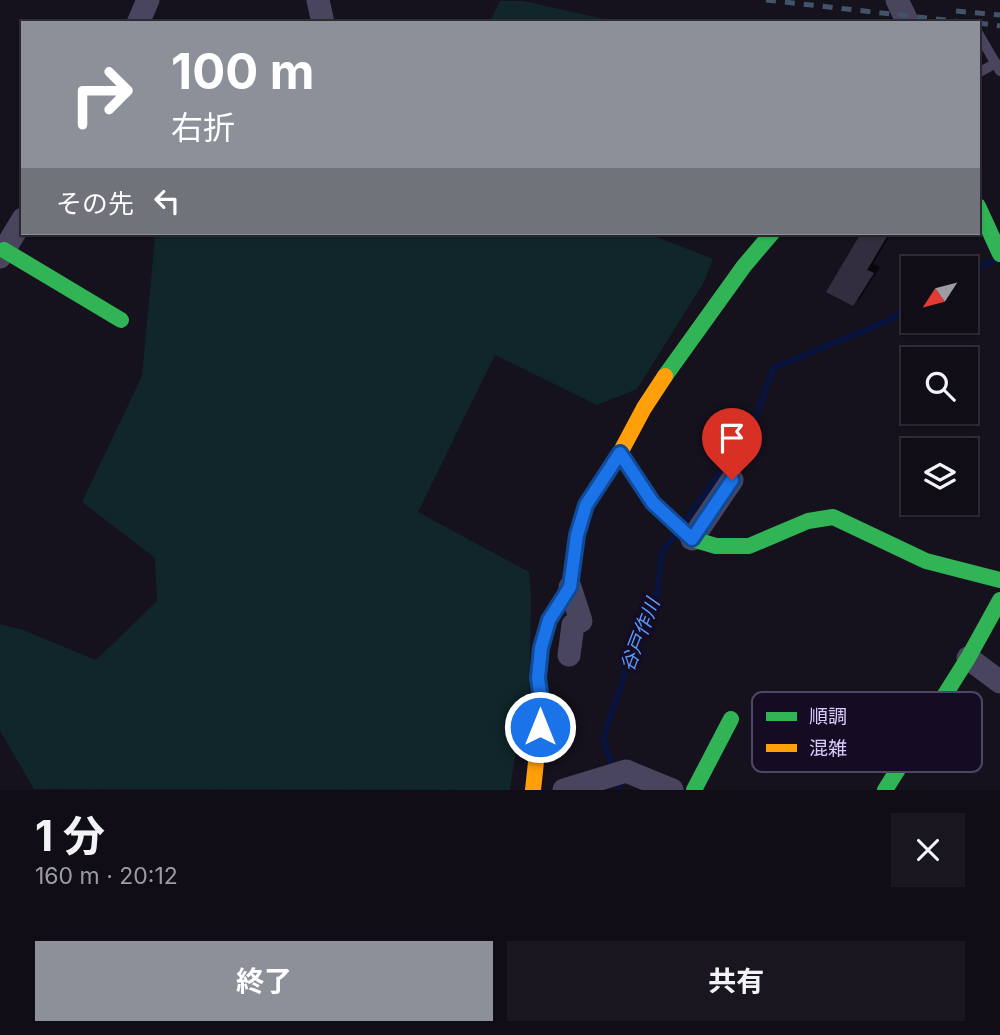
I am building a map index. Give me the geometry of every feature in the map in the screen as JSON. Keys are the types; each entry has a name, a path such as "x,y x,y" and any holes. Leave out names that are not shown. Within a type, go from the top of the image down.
{"street":[{"path":"139,21 148,0"},
{"path":"318,0 323,21"},
{"path":"897,0 907,21"},
{"path":"980,210 1000,254"},
{"path":"21,222 2,254 121,320"},
{"path":"533,790 542,706 538,678 541,648 549,620 570,587 577,535 586,505 677,357 770,235"},
{"path":"620,453 653,503 692,539 716,546 749,546 808,521 833,517 926,561 1000,580"},
{"path":"692,539 732,480"},
{"path":"569,655 573,625 581,621 570,587"},
{"path":"946,692 1000,600"},
{"path":"968,657 1000,682"},
{"path":"694,790 731,719"},
{"path":"564,790 626,771 672,790"},
{"path":"886,790 897,772"}],"lane":[{"path":"980,36 998,67 980,72"}],"green space":[{"path":"500,1 524,1 608,21 490,21"},
{"path":"656,235 713,259 704,282 637,389 597,405 495,355 418,512 529,572 529,714 516,749 510,790 34,789 0,731 0,624 23,630 96,660 157,601 155,558 82,502 142,376 155,237"}],"building":[{"path":"860,235 888,235 867,270 874,273 853,306 826,292"}],"waterway":[{"name":"谷戸作川","path":"978,267 994,261"},
{"name":"谷戸作川","path":"684,522 751,431 773,368 888,321 901,312"},
{"name":"谷戸作川","path":"620,790 603,738 633,648 656,602 662,552 674,536"}],"railway":[{"path":"766,0 954,21"},
{"path":"956,11 1000,15"},
{"path":"980,23 1000,26"}],"traffic: fast":[{"path":"980,210 1000,254"},
{"path":"665,376 744,266 770,235"},
{"path":"4,250 121,320"},
{"path":"620,453 653,503 692,539 716,546 749,546 808,521 833,517 926,561 1000,580"},
{"path":"947,692 1000,600"},
{"path":"694,790 731,719"},
{"path":"885,790 896,772"}],"traffic: slow":[{"path":"533,790 542,706 538,678 541,648 549,620 570,587 577,535 586,505 665,376"}],"route":[{"path":"540,727 542,706 538,678 541,648 549,620 570,587 577,535 586,505 620,453 653,503 692,539 732,480"}]}
